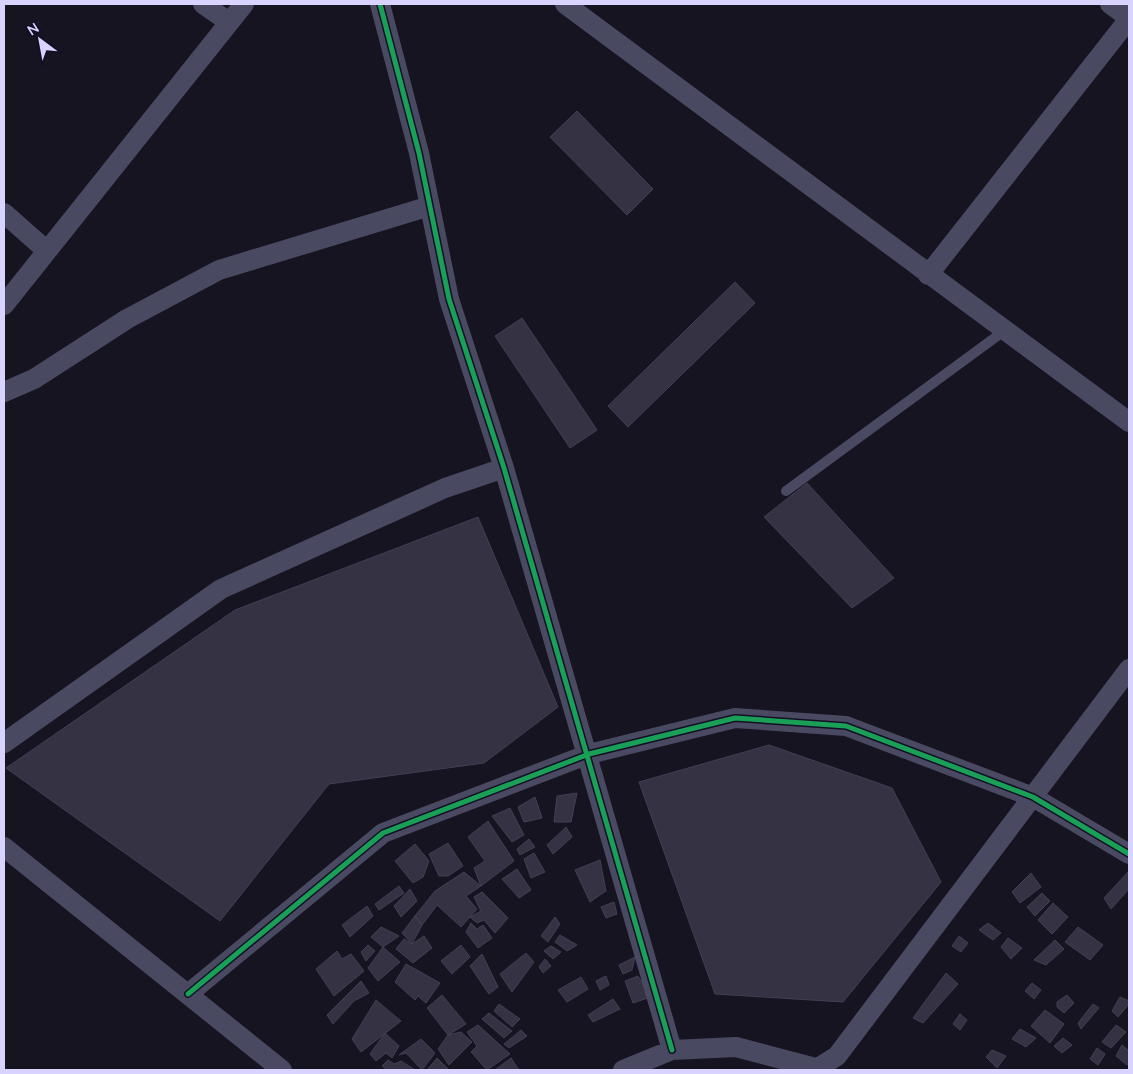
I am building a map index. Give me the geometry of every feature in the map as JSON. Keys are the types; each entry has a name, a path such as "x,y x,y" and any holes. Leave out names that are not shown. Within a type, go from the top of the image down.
{"street":[{"path":"203,4 230,22"},
{"path":"4,305 244,4"},
{"path":"380,4 419,153 450,299 504,468 672,1050"},
{"path":"565,4 1004,332 1129,422"},
{"path":"928,275 1129,19 1110,4"},
{"path":"4,392 34,379 127,319 219,270 430,206"},
{"path":"4,213 47,251"},
{"path":"4,743 221,589 445,488 504,468"},
{"path":"815,1070 837,1056 1129,669"},
{"path":"188,994 383,833 588,754 735,718 846,726 1033,797 1129,854"},
{"path":"4,847 282,1070"},
{"path":"623,1070 672,1050 736,1047 815,1070 823,1070"}],"lane":[{"path":"786,491 1004,332"}],"building":[{"path":"577,111 653,189 627,215 550,137"},
{"path":"735,282 755,303 628,427 608,406"},
{"path":"522,318 597,430 570,448 495,336"},
{"path":"807,483 894,578 852,608 764,517"},
{"path":"478,517 558,707 484,763 329,784 220,921 6,768 235,610"},
{"path":"769,745 892,788 941,882 843,1002 715,994 639,782"},
{"path":"577,793 571,822 554,822 557,796"},
{"path":"535,797 542,818 524,822 518,807"},
{"path":"510,808 524,835 512,842 492,816"},
{"path":"488,821 514,861 481,886 474,868 485,861 468,837"},
{"path":"566,827 572,837 553,854 547,845"},
{"path":"529,839 535,847 520,855 517,849"},
{"path":"448,843 463,866 448,876 439,876 429,854"},
{"path":"415,844 429,861 423,877 413,883 395,861"},
{"path":"534,853 545,872 531,878 524,859"},
{"path":"600,860 606,891 590,902 575,870"},
{"path":"517,869 531,890 519,898 502,879"},
{"path":"1129,871 1129,889 1111,909 1104,898"},
{"path":"464,872 481,886 466,896 477,909 461,927 437,905 422,925 415,916 435,891"},
{"path":"1031,873 1041,887 1020,903 1012,892"},
{"path":"399,886 404,893 379,910 375,904"},
{"path":"410,889 417,901 401,917 394,906"},
{"path":"482,892 508,918 495,933 484,920 477,923 470,917 481,911 474,897"},
{"path":"1042,893 1050,901 1035,916 1027,907"},
{"path":"614,902 617,914 606,918 601,907"},
{"path":"1053,903 1068,917 1052,934 1038,920"},
{"path":"367,906 373,916 350,937 342,925"},
{"path":"415,916 422,925 412,944 402,933"},
{"path":"555,917 560,924 548,942 541,936"},
{"path":"471,923 477,929 483,925 492,938 478,948 466,932"},
{"path":"988,923 1001,933 993,940 979,930"},
{"path":"381,927 399,936 383,947 371,937"},
{"path":"1078,927 1103,945 1090,960 1065,942"},
{"path":"560,935 577,945 567,951 555,942"},
{"path":"424,936 432,948 413,963 396,949 404,939 412,944"},
{"path":"959,936 968,943 961,952 952,946"},
{"path":"1008,938 1022,948 1011,959 1001,947"},
{"path":"1055,940 1064,949 1046,965 1034,960"},
{"path":"368,945 375,951 366,961 361,952"},
{"path":"461,945 470,957 452,974 441,961"},
{"path":"551,946 561,952 553,959 544,951"},
{"path":"383,947 400,962 378,981 368,968"},
{"path":"337,951 342,959 351,954 364,971 334,996 316,969"},
{"path":"526,953 534,962 512,992 500,974"},
{"path":"482,954 498,987 489,994 470,966"},
{"path":"635,957 632,970 623,974 619,965"},
{"path":"545,959 551,966 543,973 539,967"},
{"path":"406,964 440,983 426,1003 418,996 415,1000 395,982"},
{"path":"946,973 958,984 923,1023 913,1018"},
{"path":"606,976 609,985 600,990 596,981"},
{"path":"638,976 651,997 633,1003 625,981"},
{"path":"581,977 588,989 567,1002 558,990"},
{"path":"361,981 369,993 354,1001 333,1024 327,1015"},
{"path":"1032,983 1041,990 1034,999 1025,991"},
{"path":"442,995 466,1024 448,1035 427,1008"},
{"path":"1067,995 1074,1003 1064,1013 1057,1007 1057,1002"},
{"path":"1120,997 1129,1001 1129,1004 1118,1017 1112,1011"},
{"path":"613,999 620,1009 593,1022 588,1015"},
{"path":"376,1000 401,1021 361,1052 352,1039"},
{"path":"499,1004 520,1019 512,1027 494,1011"},
{"path":"1093,1004 1099,1008 1081,1029 1078,1023"},
{"path":"1045,1010 1064,1024 1050,1043 1031,1026"},
{"path":"489,1013 512,1031 504,1038 482,1019"},
{"path":"960,1014 967,1020 960,1030 953,1024"},
{"path":"478,1025 510,1054 487,1070 471,1052 477,1046 467,1032"},
{"path":"1116,1025 1126,1032 1111,1048 1102,1042"},
{"path":"1020,1029 1036,1038 1026,1047 1012,1039"},
{"path":"521,1030 527,1036 509,1048 504,1044"},
{"path":"461,1032 472,1042 449,1065 438,1049 448,1035"},
{"path":"385,1033 399,1046 392,1058 386,1053 376,1061 370,1054"},
{"path":"1063,1038 1072,1045 1062,1053 1054,1046"},
{"path":"421,1039 435,1053 422,1070 406,1053 399,1055"},
{"path":"1122,1045 1129,1051 1129,1062 1127,1065 1116,1056"},
{"path":"1097,1048 1105,1054 1098,1065 1090,1059"},
{"path":"992,1050 1006,1056 997,1068 986,1057"},
{"path":"437,1058 449,1070 427,1070"},
{"path":"511,1058 519,1070 495,1070"},
{"path":"388,1060 394,1064 401,1061 415,1070 388,1070 382,1066"}],"cycle path":[{"path":"380,4 419,153 449,299 504,468 672,1050"},
{"path":"188,994 383,833 589,754 735,718 846,726 1033,797 1129,854"}]}
